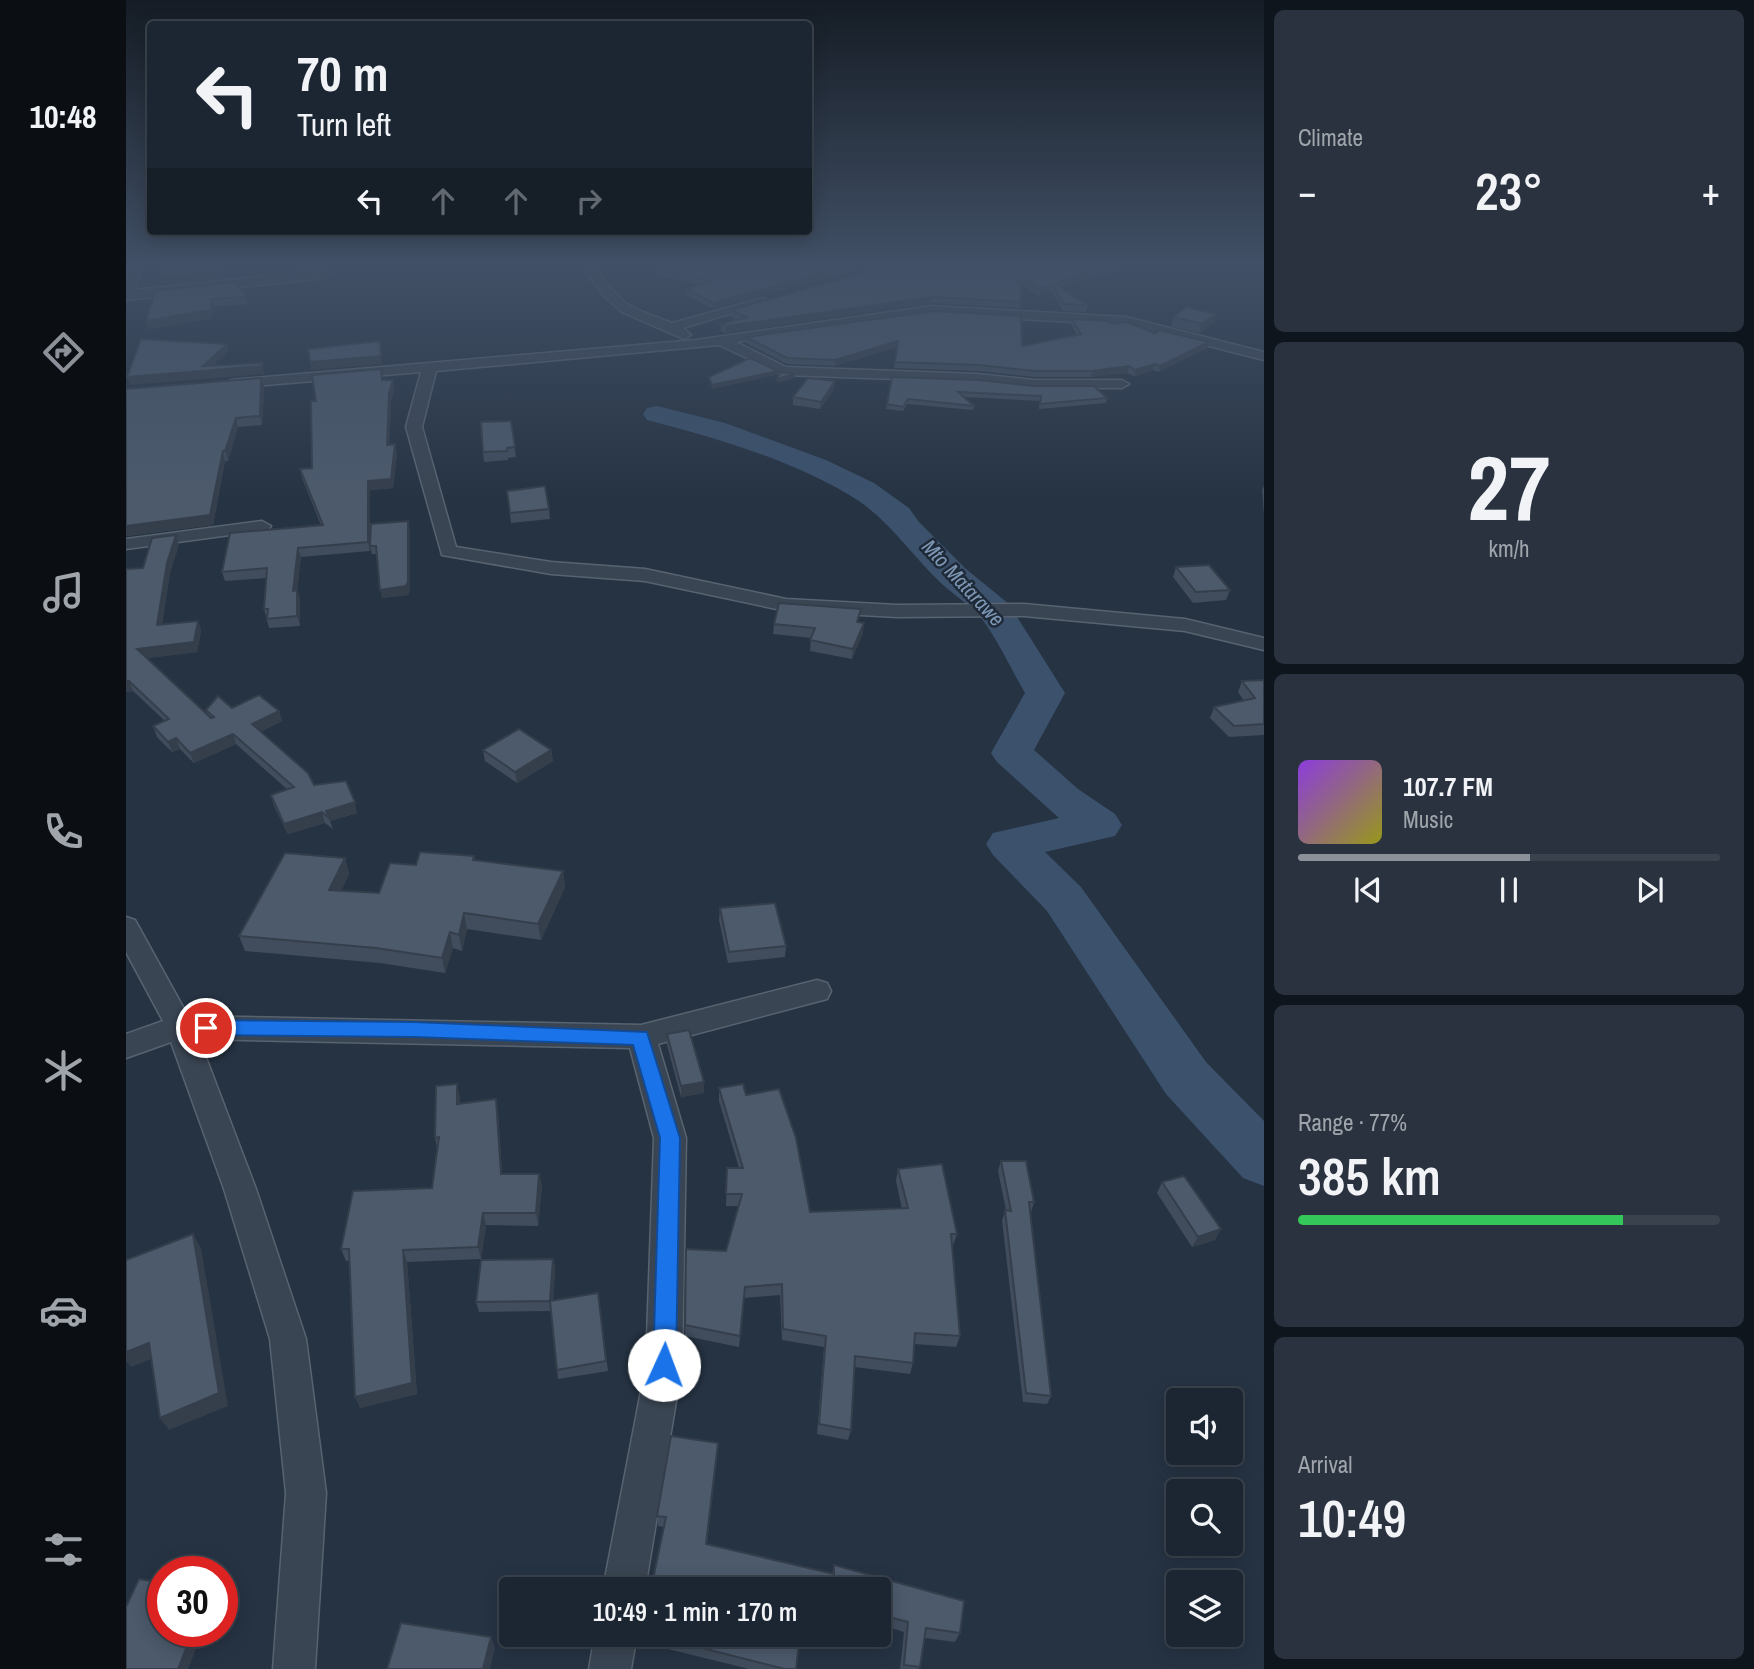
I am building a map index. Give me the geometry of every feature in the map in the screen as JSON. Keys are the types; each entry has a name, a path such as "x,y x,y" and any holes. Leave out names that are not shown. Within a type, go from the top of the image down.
{"street":[{"path":"222,385 706,343"},
{"path":"726,343 783,371 1034,384 1122,384"},
{"path":"1212,343 1264,356"},
{"path":"429,369 414,428 448,551 551,568 645,575 786,606 897,611 1024,610 1185,625 1264,644"},
{"path":"126,544 262,526"},
{"path":"126,927 180,1027 240,1189 288,1339 306,1493 294,1669"},
{"path":"126,1046 180,1027 640,1037 817,991"},
{"path":"626,1577 664,1365 670,1138 640,1037"},
{"path":"610,1669 614,1647"}],"building":[{"path":"140,343 227,344 203,366 262,363 262,366 127,377"},
{"path":"380,343 381,356 310,362 308,349"},
{"path":"757,343 892,343 835,360 787,358"},
{"path":"898,343 1022,343 1022,346 1037,343 1207,343 1160,366 1155,364 1135,370 1129,366 1092,371 1035,371 979,365 895,362"},
{"path":"750,358 778,371 712,385 709,377"},
{"path":"381,369 382,380 393,380 389,393 387,445 395,444 391,479 368,481 368,542 298,548 293,591 297,590 297,616 267,619 268,609 264,609 267,568 222,572 230,533 323,525 300,469 312,468 311,401 316,401 312,375"},
{"path":"780,372 795,374 777,379"},
{"path":"892,377 979,380 1035,386 1094,386 1107,398 1040,404 1041,396 958,392 974,406 908,399 903,407 887,404"},
{"path":"261,378 260,416 236,418 223,451 210,515 126,526 126,389"},
{"path":"808,378 835,381 821,402 793,397"},
{"path":"511,421 515,447 507,448 507,451 483,452 481,422"},
{"path":"545,486 549,509 510,513 507,491"},
{"path":"408,521 408,582 406,586 380,590 376,546 370,546 371,524"},
{"path":"176,535 167,563 157,625 198,621 194,642 137,649 211,718 214,717 206,710 218,696 232,708 259,695 279,711 252,724 308,773 314,785 346,781 355,802 326,811 330,819 322,812 284,824 271,795 294,787 233,734 190,753 176,738 168,742 153,726 169,719 126,681 126,569 143,568 152,538"},
{"path":"1209,565 1230,590 1196,592 1176,567"},
{"path":"779,603 861,609 857,622 864,623 853,649 810,640 815,628 774,624"},
{"path":"1264,680 1264,724 1234,726 1214,707 1255,698 1242,681"},
{"path":"519,729 551,750 515,772 483,750"},
{"path":"420,852 474,856 473,860 563,871 538,924 464,913 459,935 450,932 442,958 376,948 239,936 285,853 345,858 329,890 379,893 390,863 416,865"},
{"path":"775,903 786,946 729,952 720,908"},
{"path":"689,1030 704,1082 681,1086 667,1034"},
{"path":"457,1084 457,1104 496,1099 501,1174 539,1174 536,1213 483,1213 478,1247 403,1250 412,1383 355,1397 349,1249 341,1249 353,1191 432,1188 439,1137 435,1138 436,1086"},
{"path":"743,1084 746,1095 779,1089 796,1138 810,1212 908,1208 898,1169 942,1164 957,1234 951,1234 960,1336 915,1333 913,1363 855,1356 851,1430 819,1424 826,1336 783,1329 782,1284 745,1287 740,1336 685,1325 686,1249 726,1251 742,1194 726,1194 727,1168 743,1168 719,1088"},
{"path":"1001,1161 1026,1161 1034,1202 1029,1202 1051,1396 1026,1393 1005,1210 1011,1211"},
{"path":"1184,1176 1221,1229 1198,1237 1162,1182"},
{"path":"193,1234 219,1393 160,1418 149,1343 126,1352 126,1260"},
{"path":"553,1259 550,1301 476,1302 481,1260"},
{"path":"598,1293 606,1361 557,1370 550,1301"},
{"path":"671,1436 718,1443 706,1544 834,1574 834,1565 877,1577 654,1577 666,1517 657,1516"},
{"path":"139,1579 147,1580 147,1647 187,1647 178,1669 126,1669 126,1607"},
{"path":"891,1581 964,1601 960,1633 926,1628 920,1667 904,1665 908,1622 891,1617"},
{"path":"401,1623 491,1637 483,1669 387,1669"},
{"path":"698,1647 799,1647 796,1669 785,1669"}],"waterway":[{"name":"Mto Matarawe","path":"657,414 715,429 815,466 863,490 898,515 906,528 954,576 996,612 1045,693 1012,753 1062,799 1099,825 1009,844 1064,899 1186,1078 1264,1160"}],"route":[{"path":"206,1028 414,1030 640,1037 670,1138 664,1365"}]}
